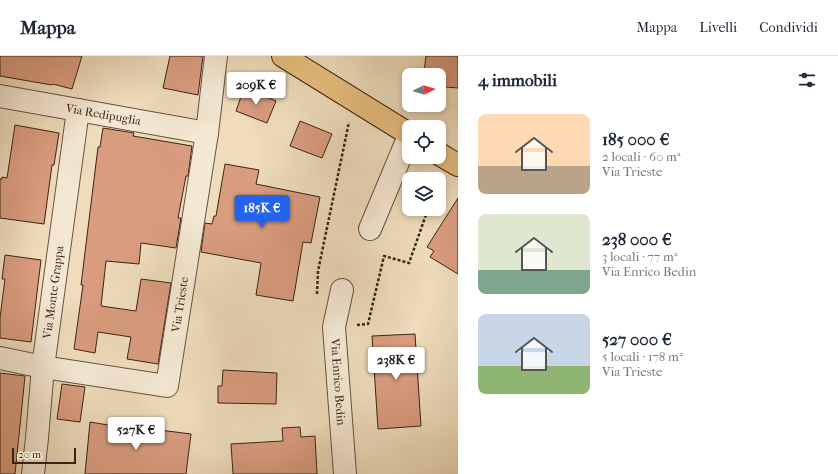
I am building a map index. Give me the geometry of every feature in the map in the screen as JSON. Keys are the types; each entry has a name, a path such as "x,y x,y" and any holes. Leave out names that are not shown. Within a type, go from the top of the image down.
{"main road":[{"path":"283,56 402,131"},
{"path":"446,158 458,166"}],"street":[{"name":"Via Trieste","path":"0,358 43,367 167,386 207,133 216,56"},
{"name":"Via Redipuglia","path":"0,96 207,133"},
{"name":"Via Monte Grappa","path":"33,474 43,367 78,110"},
{"path":"370,229 402,152"},
{"name":"Via Enrico Bedin","path":"342,290 334,327 345,474"}],"path":[{"path":"334,327 368,324 384,256 408,263 425,216"}],"building":[{"path":"0,56 82,56 72,89 53,84 0,76"},
{"path":"170,56 203,56 198,95 163,88"},
{"path":"426,56 458,56 458,88 446,87 446,68 424,68"},
{"path":"244,88 276,101 267,123 236,111"},
{"path":"300,121 332,134 322,158 290,146"},
{"path":"15,125 59,133 54,165 52,165 44,224 0,218 0,179 2,179 2,177 7,178"},
{"path":"103,128 134,133 133,136 192,146 188,176 186,176 178,218 181,218 176,248 141,243 139,264 106,261 101,306 136,311 141,279 171,283 158,364 127,359 131,337 98,332 95,353 74,349 83,285 81,285 98,147 100,147"},
{"path":"225,164 259,170 256,184 320,197 311,243 303,242 293,301 256,295 261,263 201,252 205,223 212,224 214,216 216,216"},
{"path":"458,198 458,274 430,257 434,251 427,247"},
{"path":"5,255 41,260 31,342 0,338 0,318 5,279 2,279"},
{"path":"415,334 421,426 378,429 372,336"},
{"path":"223,370 277,373 276,404 218,403 218,386 222,386"},
{"path":"0,373 25,376 15,474 0,474"},
{"path":"62,384 85,387 80,422 57,419"},
{"path":"90,422 144,431 144,428 191,434 186,474 85,474"},
{"path":"300,427 301,437 315,436 317,474 233,474 231,444 283,441 282,428"}]}
